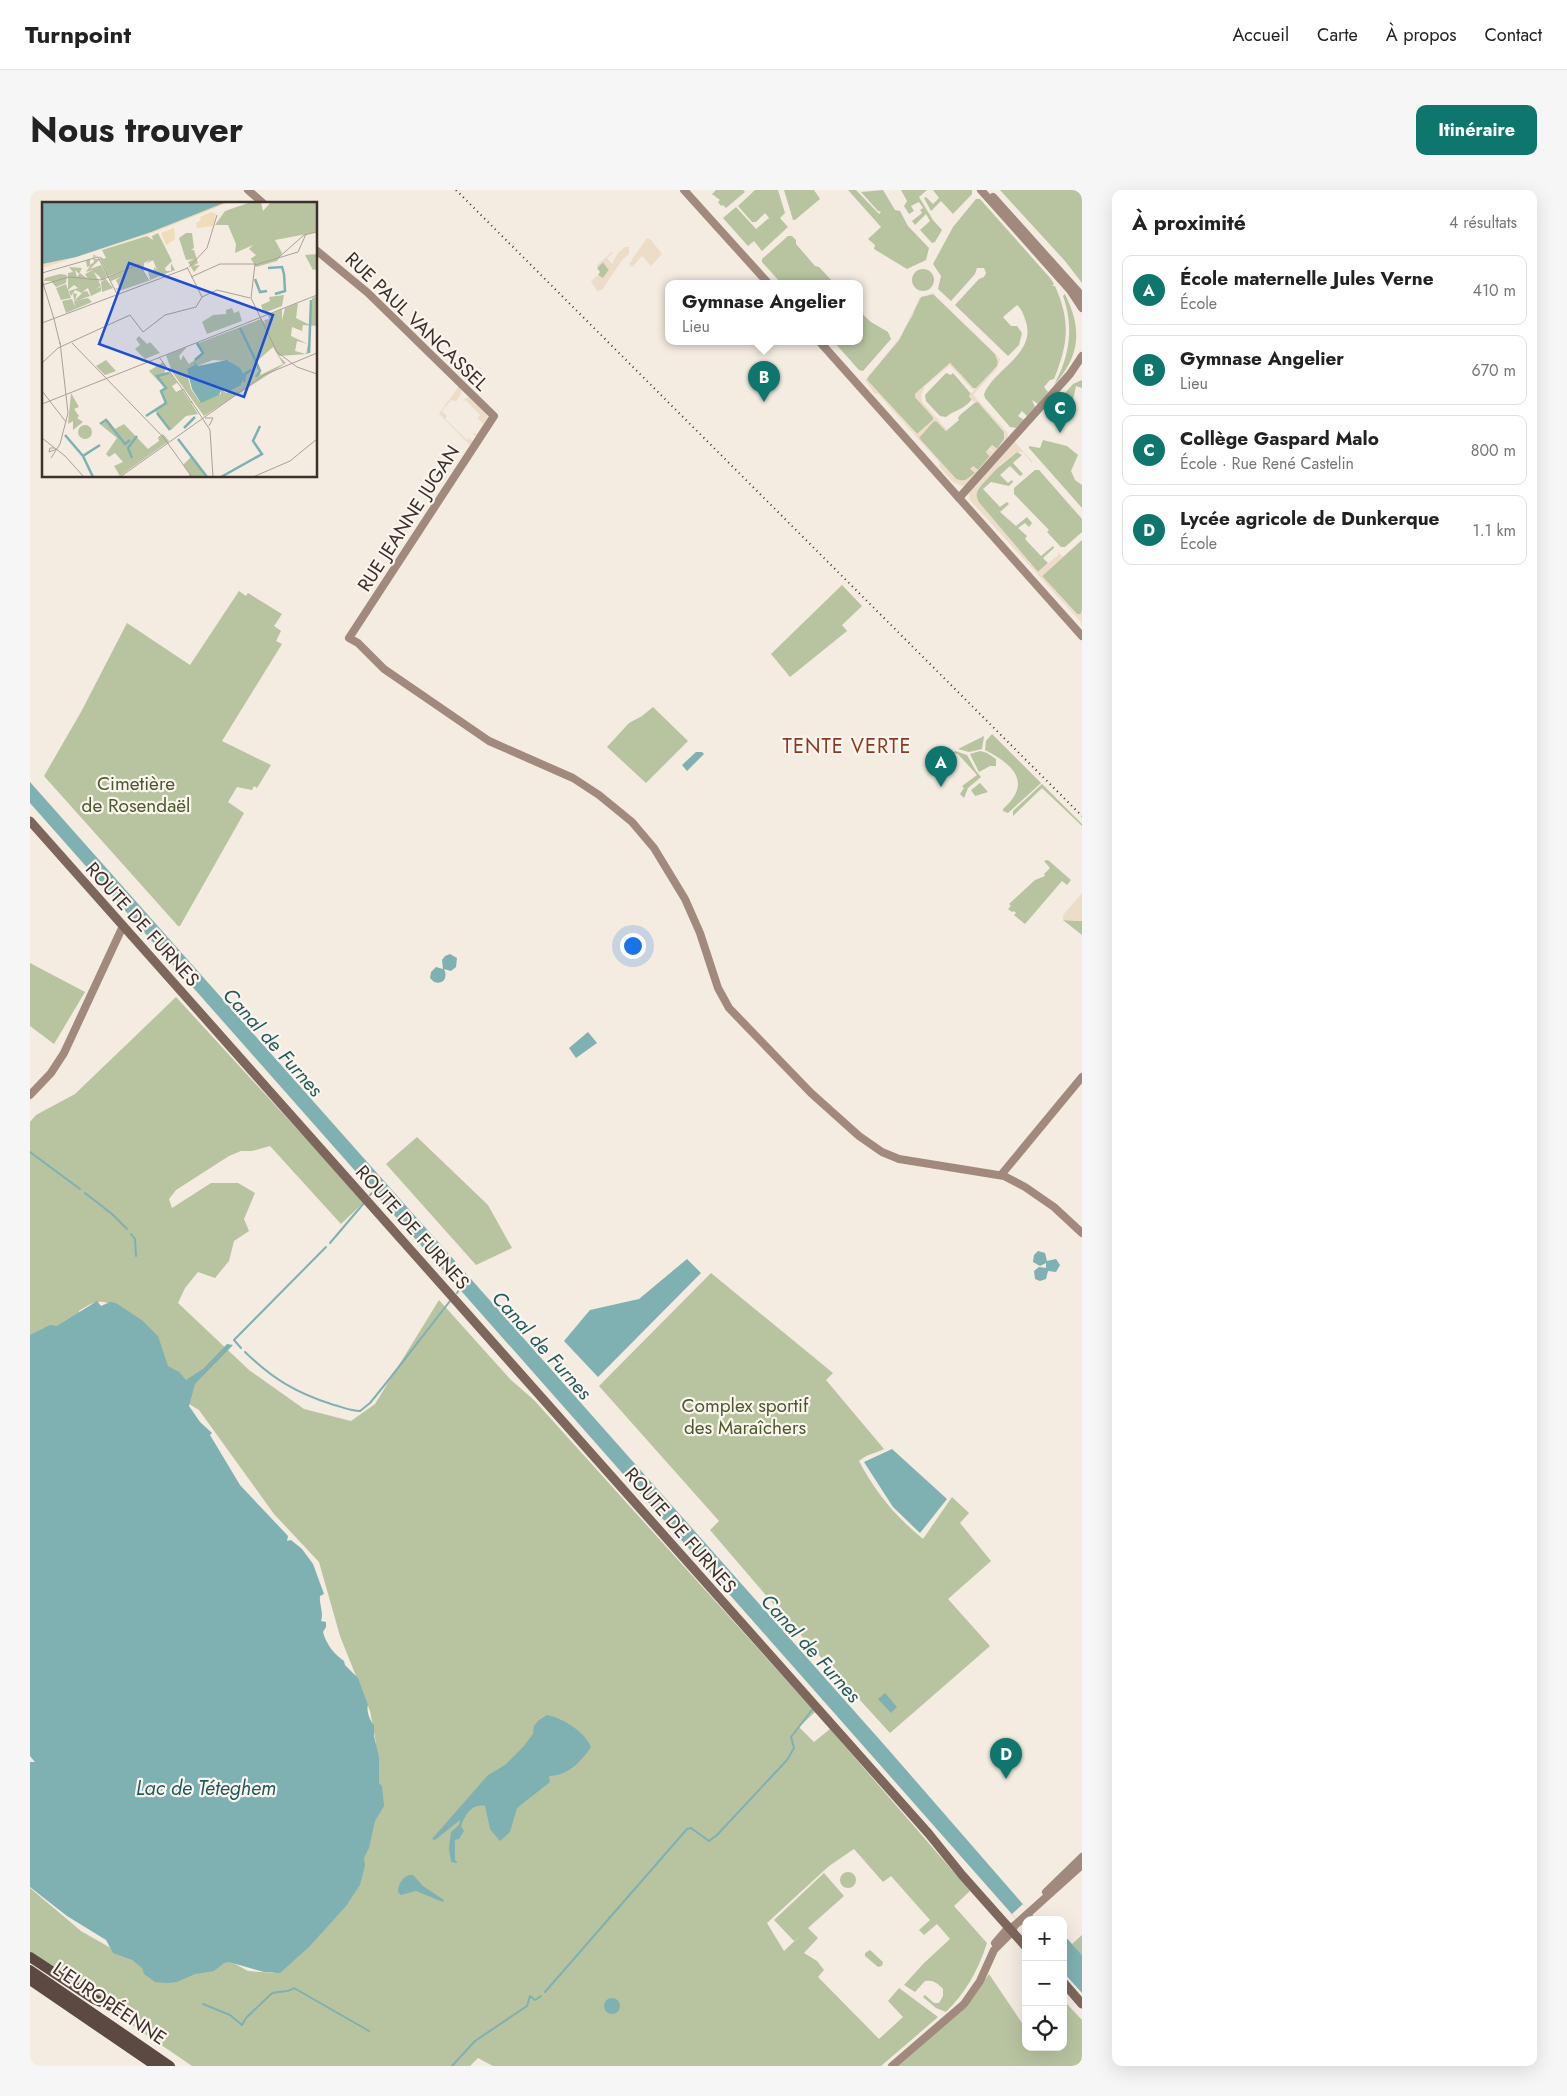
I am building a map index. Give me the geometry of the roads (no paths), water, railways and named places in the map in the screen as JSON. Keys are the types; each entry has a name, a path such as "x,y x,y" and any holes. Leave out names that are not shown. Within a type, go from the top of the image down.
{"highway":[{"path":"30,1957 94,1999 121,2010"},
{"name":"L'EUROPÉENNE","path":"30,1970 170,2066"},
{"name":"L'EUROPÉENNE","path":"30,1980 156,2066"}],"main road":[{"name":"ROUTE DE FURNES","path":"30,821 929,1834 970,1876 1013,1927 1022,1941"},
{"name":"ROUTE DE FURNES","path":"1013,1927 1022,1935"},
{"path":"1067,1987 1082,2006"},
{"path":"1067,1991 1082,2006"}],"street":[{"path":"248,190 262,202"},
{"path":"684,190 765,280"},
{"path":"691,190 770,280"},
{"path":"981,190 1074,296 1082,308"},
{"path":"988,190 1082,296"},
{"name":"RUE PAUL VANCASSEL","path":"318,252 368,293 494,416"},
{"path":"823,345 1082,629"},
{"path":"828,345 1082,636"},
{"path":"960,496 1070,374 1082,356"},
{"path":"1070,374 1082,365"},
{"name":"RUE JEANNE JUGAN","path":"494,416 349,638 360,644 384,669 466,726 496,745 584,785 636,825 657,852 685,899 700,932 718,988 727,1005 810,1093 859,1136 882,1152 899,1160 1001,1175"},
{"path":"30,1095 47,1078 61,1057 123,926"},
{"path":"1082,1077 1001,1175 1025,1187 1054,1207 1082,1233"},
{"path":"1032,1910 1054,1884 1082,1857"},
{"path":"892,2066 961,2006 974,1990 985,1970 994,1946 1082,1865"}],"water":[{"path":"696,752 704,754 687,771 682,765"},
{"path":"30,782 887,1748 1033,1916 1022,1916 1022,1925 30,803"},
{"path":"450,954 457,958 456,967 451,971 444,969 446,975 444,980 437,983 434,982 430,978 431,972 436,967 443,969 442,960"},
{"path":"588,1032 597,1043 576,1058 569,1048"},
{"path":"1038,1251 1045,1253 1047,1261 1056,1259 1060,1265 1056,1272 1048,1271 1046,1279 1040,1281 1035,1279 1034,1271 1039,1267 1046,1268 1046,1263 1040,1266 1033,1262 1034,1255"},
{"path":"687,1259 701,1273 598,1377 564,1341 590,1310 639,1299"},
{"name":"Lac de Téteghem","path":"97,1301 101,1306 110,1302 116,1303 143,1321 158,1336 168,1366 179,1372 186,1380 203,1369 227,1344 233,1345 195,1384 189,1406 200,1422 212,1433 210,1435 240,1485 288,1536 287,1541 291,1540 302,1549 313,1564 324,1594 320,1596 320,1599 321,1621 326,1622 323,1632 324,1636 331,1648 358,1678 368,1705 369,1716 374,1725 374,1736 379,1757 379,1783 382,1786 384,1806 375,1821 369,1848 364,1858 365,1865 360,1885 346,1906 309,1947 280,1973 264,1972 229,1962 224,1963 214,1971 195,1974 177,1982 155,1982 144,1974 142,1968 132,1960 113,1953 106,1940 67,1916 30,1887 30,1762 35,1762 30,1756 30,1335 50,1325 57,1326"},
{"path":"892,1449 947,1499 920,1533 893,1507 864,1462"},
{"path":"885,1693 897,1707 891,1713 878,1699"},
{"path":"547,1715 573,1726 584,1736 591,1747 583,1758 568,1771 549,1776 550,1782 517,1808 510,1832 500,1841 490,1829 485,1806 473,1808 467,1814 461,1826 464,1831 459,1839 455,1840 455,1860 458,1863 451,1862 449,1848 451,1832 459,1825 460,1820 435,1840 432,1839 488,1775 505,1765 523,1747 533,1734 534,1726"},
{"path":"409,1875 413,1875 423,1886 444,1900 443,1902 416,1891 401,1895 398,1892 400,1884"},
{"path":"1067,1938 1082,1955 1082,1993 1067,1976"},
{"path":"609,1998 615,1998 620,2003 618,2012 609,2014 604,2009 604,2003"}],"waterway":[{"path":"30,1152 80,1189"},
{"path":"370,1195 375,1190"},
{"path":"85,1193 112,1214 127,1229"},
{"path":"330,1243 364,1203"},
{"path":"131,1234 135,1239 136,1256"},
{"path":"241,1348 234,1340 326,1247"},
{"path":"457,1293 460,1288"},
{"path":"245,1352 265,1370 297,1390 334,1405 360,1411 370,1403 450,1301"},
{"path":"545,1992 687,1829 691,1828 709,1841 717,1835 787,1760 794,1748 791,1737 812,1710"},
{"path":"203,2004 230,2015 242,2025 246,2018 271,1994 294,1988 369,2031"},
{"path":"452,2066 475,2041 527,2006 530,1996 535,2000 541,1996"}],"railway":[{"path":"456,190 1082,816"}],"place":[{"name":"Gymnase Angelier","path":"764,402"},
{"name":"Collège Gaspard Malo","path":"1060,433"},
{"name":"École maternelle Jules Verne","path":"941,787"},
{"name":"Lycée agricole de Dunkerque","path":"1006,1779"}],"district":[{"name":"TENTE VERTE","path":"847,746"}],"park label":[{"name":"Cimetière de Rosendaël","path":"136,794"},
{"name":"Complex sportif des Maraîchers","path":"745,1416"}],"water label":[{"name":"Canal de Furnes","path":"273,1042"},
{"name":"Canal de Furnes","path":"542,1345"},
{"name":"Canal de Furnes","path":"811,1648"}]}
